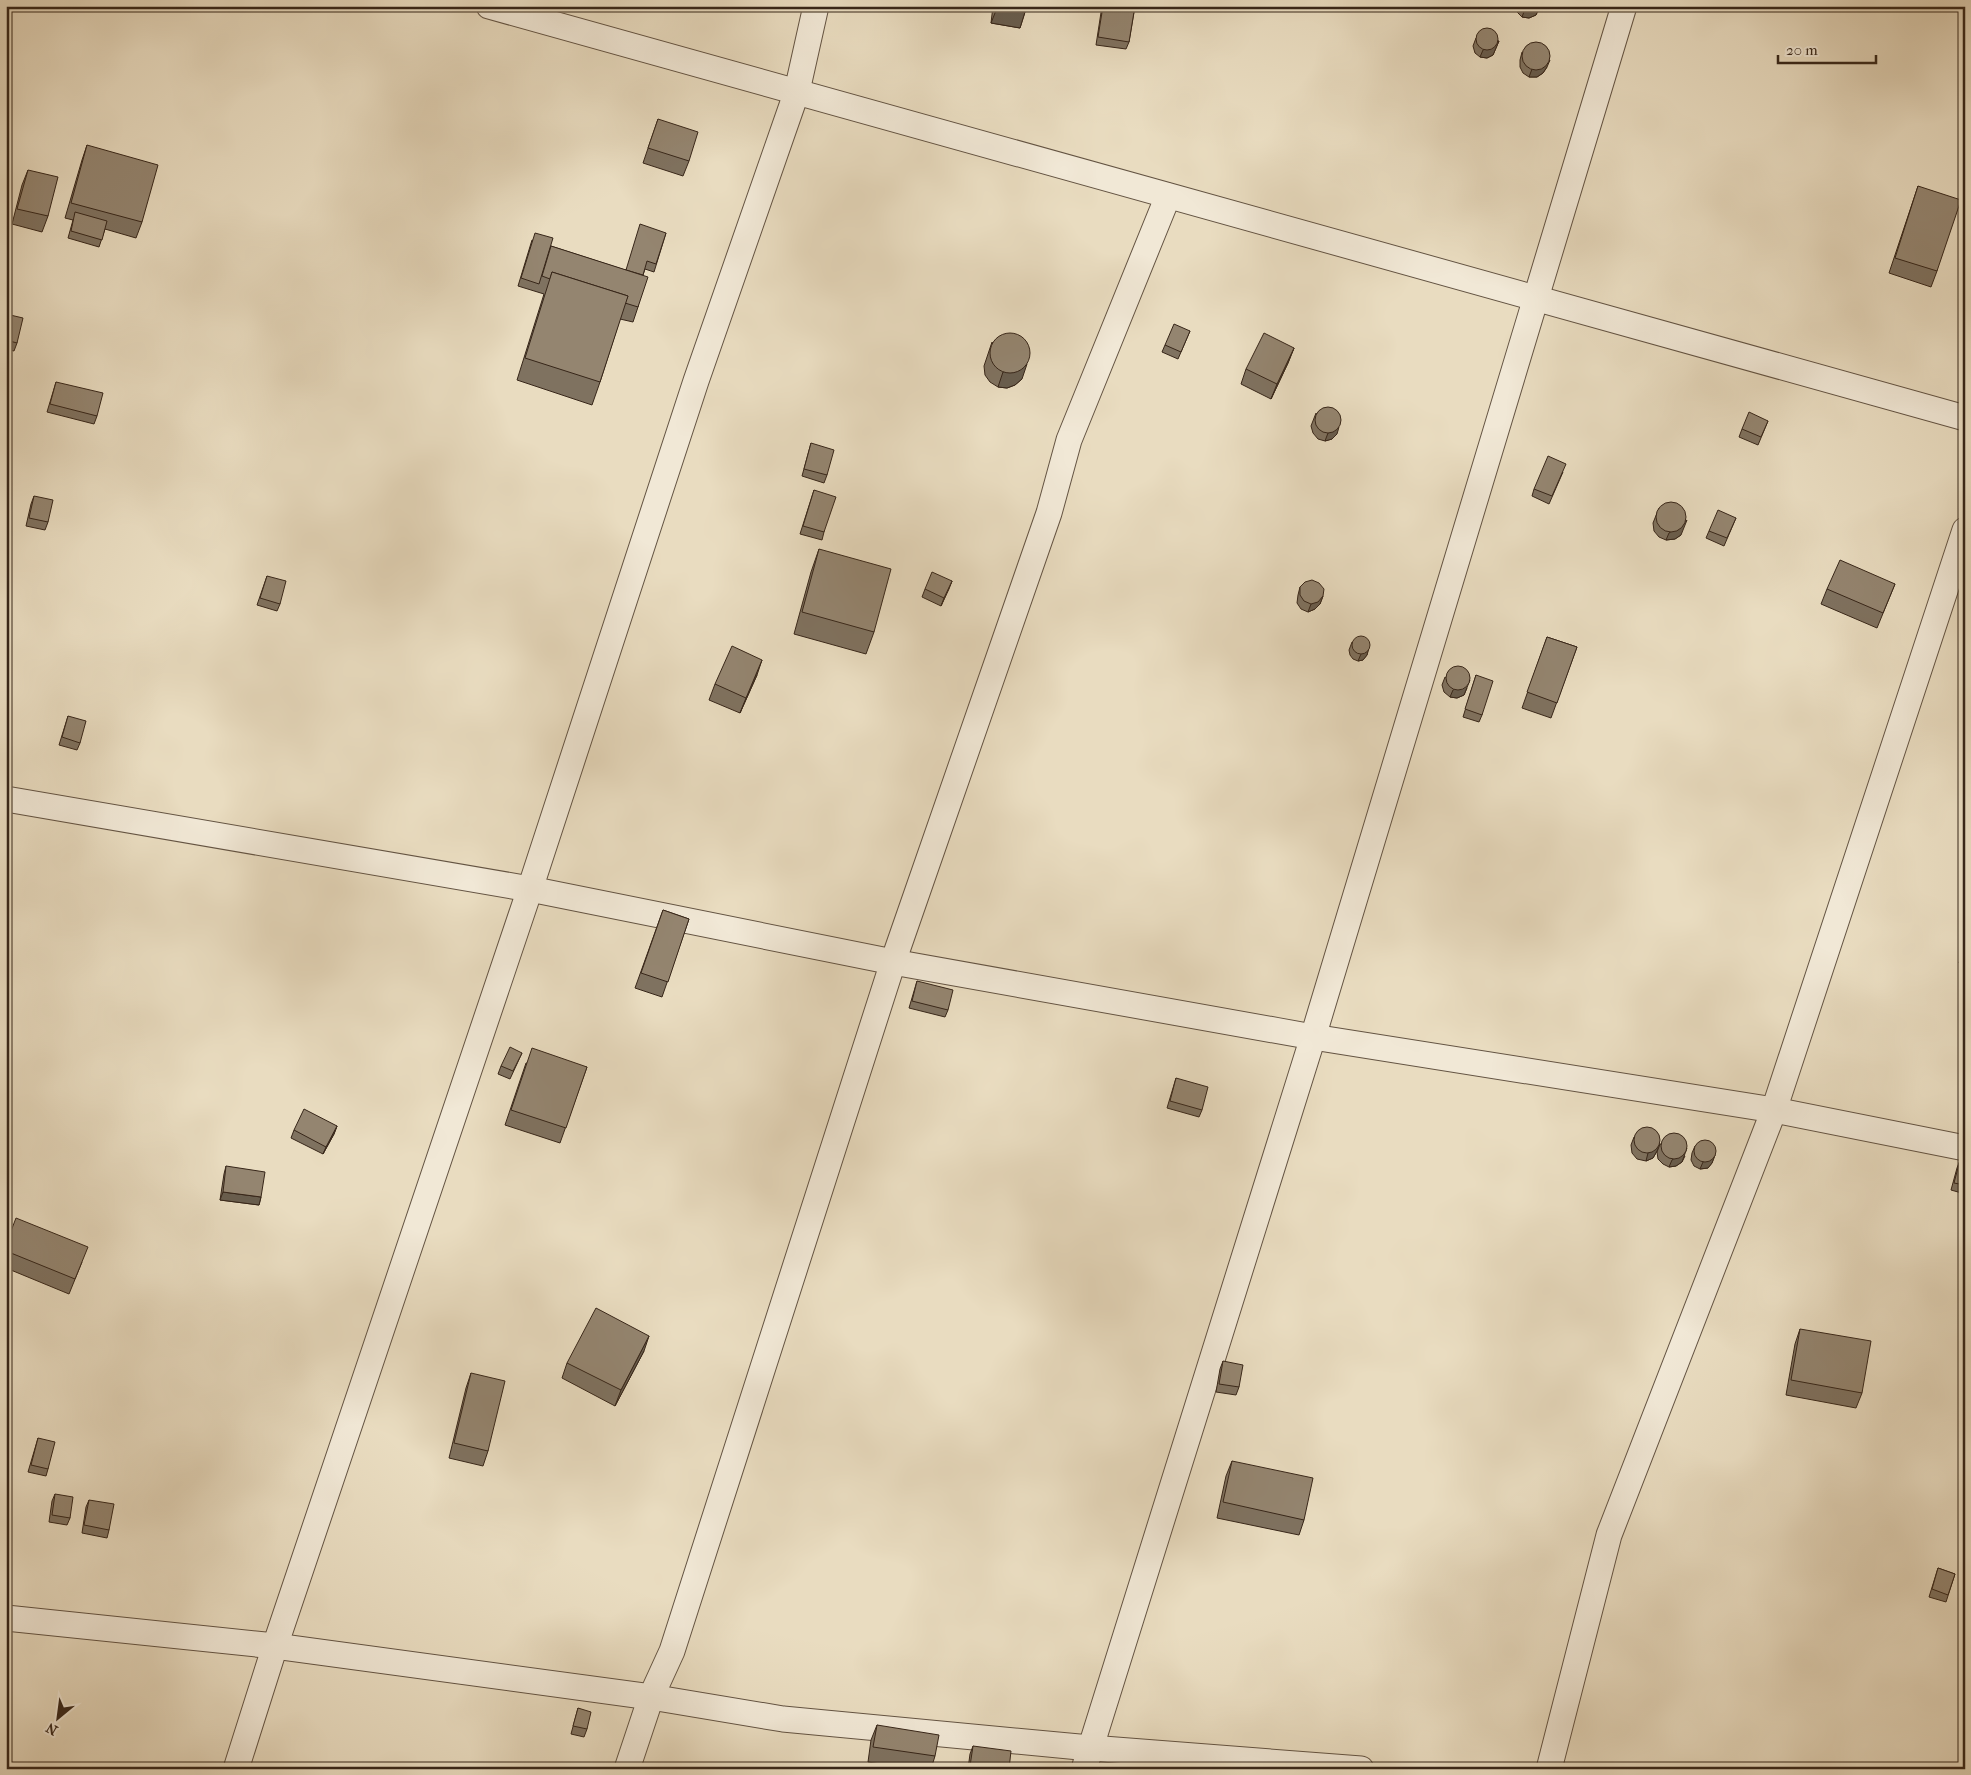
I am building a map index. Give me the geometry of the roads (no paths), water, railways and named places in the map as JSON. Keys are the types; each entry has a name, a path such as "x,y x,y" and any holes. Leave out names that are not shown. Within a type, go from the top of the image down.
{"street":[{"path":"489,6 1965,418"},
{"path":"236,1769 275,1646 530,889 696,381 797,91 816,6"},
{"path":"1088,1759 1313,1037 1624,6"},
{"path":"627,1769 651,1697 672,1651 893,962 1049,512 1069,440 1168,196"},
{"path":"1550,1769 1609,1535 1774,1110 1965,530"},
{"path":"6,799 530,889 893,962 1313,1037 1774,1110 1965,1148"},
{"path":"6,1618 275,1646 651,1697 783,1719 1088,1759 1361,1769"}]}
